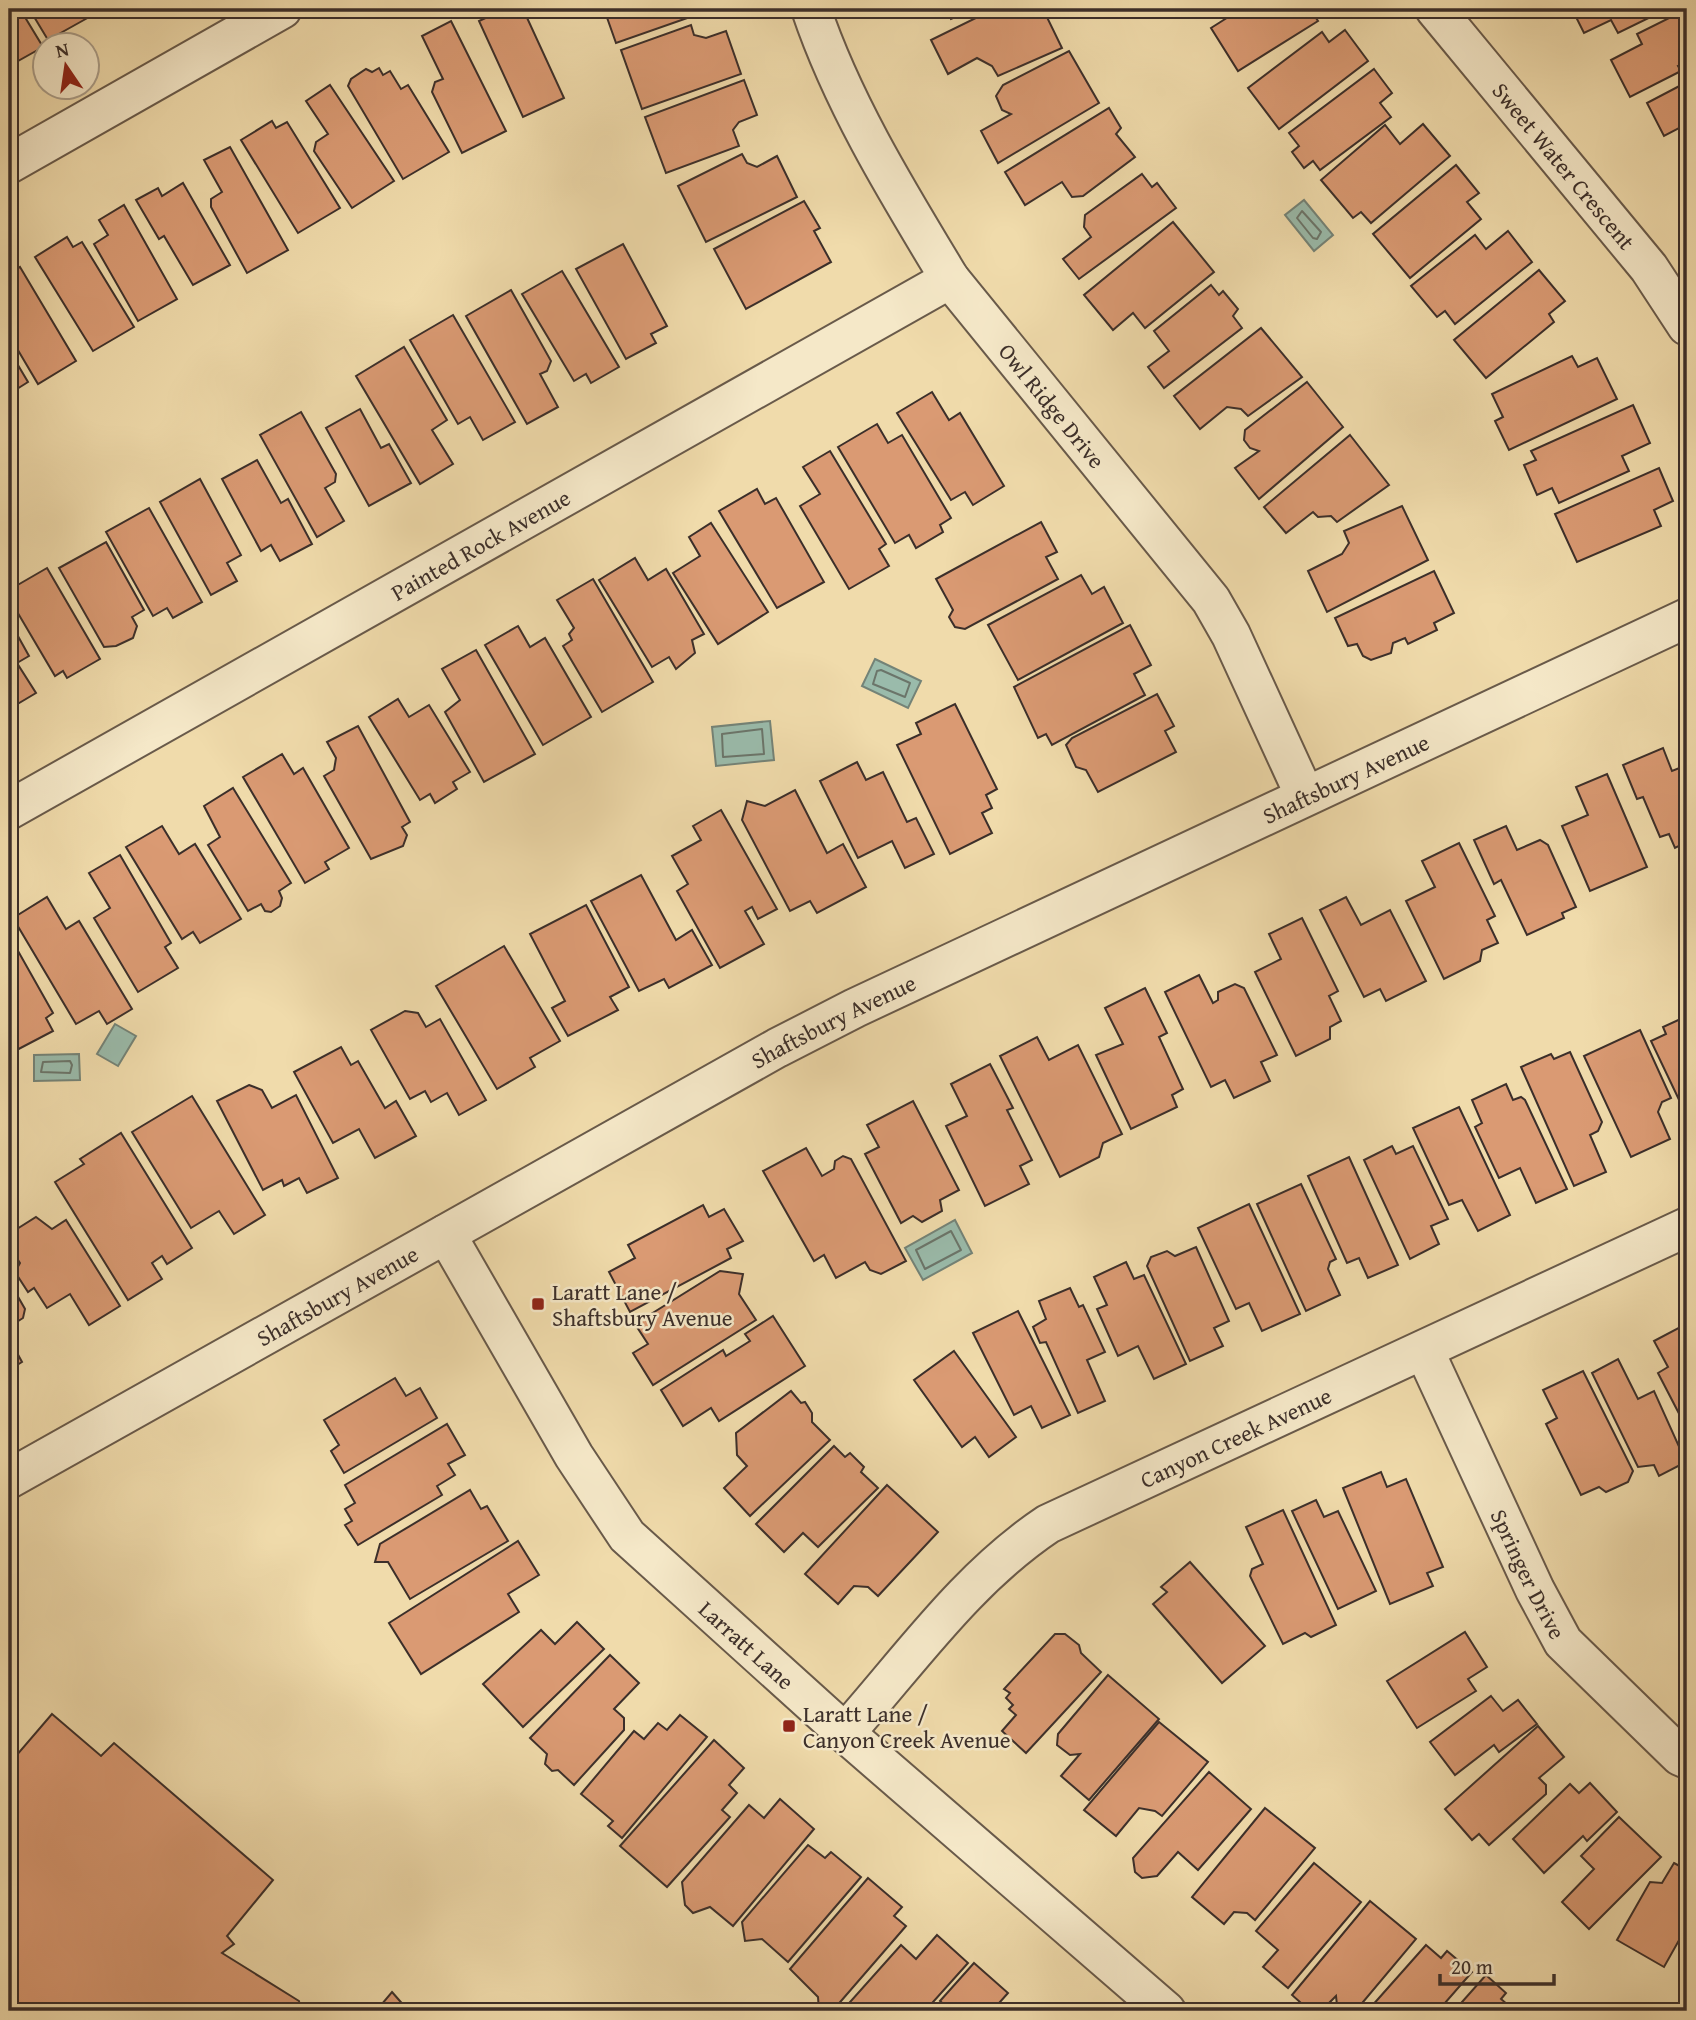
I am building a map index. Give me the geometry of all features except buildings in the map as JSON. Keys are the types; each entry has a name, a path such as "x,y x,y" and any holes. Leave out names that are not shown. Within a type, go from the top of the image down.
{"street":[{"path":"9,164 282,9"},
{"name":"Owl Ridge Drive","path":"811,9 827,55 847,96 919,230 950,279 1211,600 1231,635 1306,796"},
{"name":"Sweet Water Crescent","path":"1435,9 1649,268 1687,326"},
{"name":"Painted Rock Avenue","path":"9,810 950,279"},
{"name":"Shaftsbury Avenue","path":"9,1479 691,1093 833,1019 1687,618"},
{"name":"Canyon Creek Avenue","path":"845,1733 970,1586 1010,1550 1048,1524 1687,1227"},
{"name":"Larratt Lane","path":"446,1234 574,1456 627,1536 845,1733 1166,2011"},
{"name":"Springer Drive","path":"1424,1350 1529,1578 1563,1642 1680,1756 1687,1759"}],"water":[{"path":"1304,200 1333,235 1314,251 1285,215"},
{"path":"875,659 921,681 908,708 862,686"},
{"path":"770,721 774,760 716,766 712,727"},
{"path":"115,1024 136,1036 118,1066 97,1054"},
{"path":"79,1054 80,1080 34,1081 34,1055"},
{"path":"955,1220 972,1253 923,1280 905,1248"}],"place":[{"name":"Laratt Lane / Shaftsbury Avenue","path":"538,1304"},
{"name":"Laratt Lane / Canyon Creek Avenue","path":"789,1726"}]}
